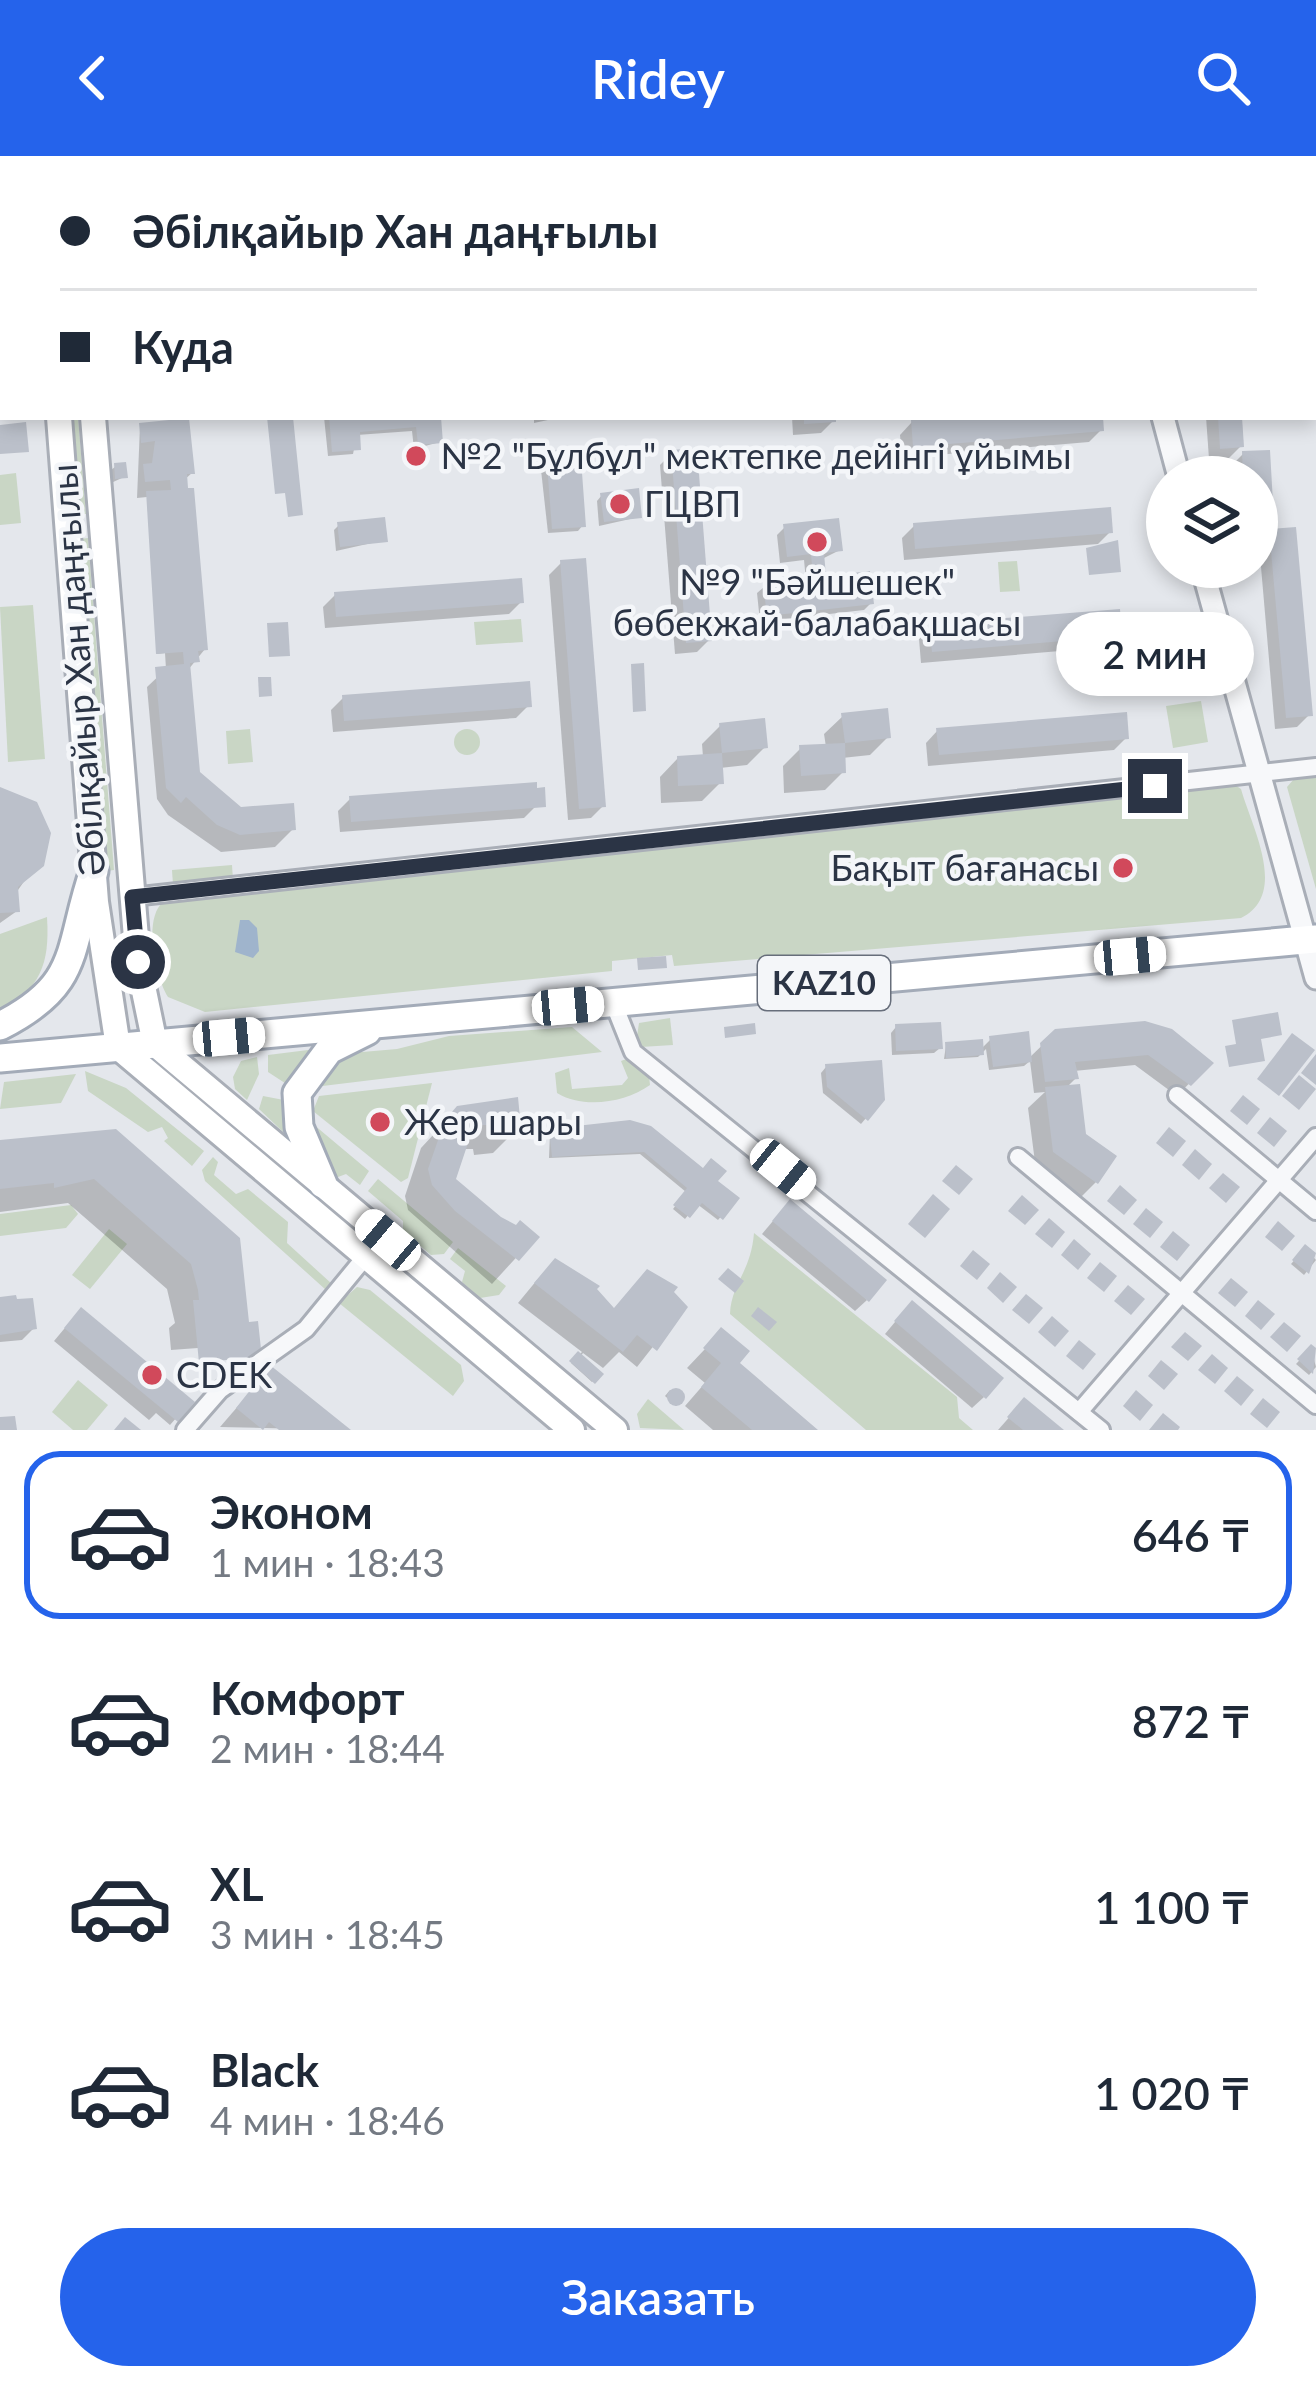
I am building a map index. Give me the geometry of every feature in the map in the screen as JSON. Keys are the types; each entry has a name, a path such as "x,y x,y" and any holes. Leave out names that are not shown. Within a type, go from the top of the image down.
{"main road":[{"name":"Әбілқайыр Хан даңғылы","path":"58,420 96,902 118,1047"},
{"name":"Әбілқайыр Хан даңғылы","path":"94,420 132,897 155,1044"},
{"path":"0,1026 42,1001 63,979 94,871"},
{"path":"96,902 132,897"},
{"name":"KAZ10","path":"0,1058 1310,939"},
{"path":"322,1184 299,1127 297,1093 329,1050 385,1022"},
{"path":"155,1044 615,1430"},
{"path":"118,1047 572,1430"},
{"path":"492,1363 511,1342"}],"street":[{"path":"1164,420 1173,456"},
{"path":"1208,588 1310,939 1316,978"},
{"path":"132,897 1316,767"},
{"path":"613,1002 633,1052 1101,1430"},
{"path":"1178,1095 1316,1210"},
{"path":"1078,1412 1316,1137"},
{"path":"1018,1157 1316,1405"},
{"path":"185,1430 220,1390 306,1330 366,1256"}],"green space":[{"path":"71,420 78,420 86,514 79,514"},
{"path":"16,473 21,523 0,525 0,475"},
{"path":"88,538 114,870 106,871 80,539"},
{"path":"1017,561 1020,591 1000,592 998,562"},
{"path":"33,605 45,759 8,762 0,607"},
{"path":"521,619 523,642 476,645 474,622"},
{"path":"1201,701 1208,742 1173,748 1166,706"},
{"path":"250,729 253,762 228,764 226,731"},
{"path":"467,729 480,742 467,755 454,742"},
{"path":"1316,776 1316,889 1287,787 1294,779"},
{"path":"1232,783 1241,789 1265,877 1255,907 1241,918 674,966 672,955 612,961 612,971 205,1012 168,997 153,948 154,921 163,902"},
{"path":"232,865 233,880 173,885 172,870"},
{"path":"47,917 47,949 40,974 0,1015 0,934"},
{"path":"670,1018 673,1045 641,1047 636,1043 639,1023"},
{"path":"572,1027 602,1052 306,1088 339,1054 397,1049 449,1036"},
{"path":"324,1048 294,1089 268,1072 268,1055"},
{"path":"257,1057 259,1074 247,1100 235,1089 233,1077 241,1061"},
{"path":"629,1058 649,1076 650,1085 640,1091 591,1102 557,1093 555,1073 569,1068 572,1089 622,1085 628,1078 621,1061"},
{"path":"85,1071 126,1088 204,1151 192,1166 164,1141 168,1138 162,1127 148,1132 88,1091"},
{"path":"76,1074 61,1103 0,1109 4,1082"},
{"path":"432,1083 408,1178 401,1182 313,1111 319,1096"},
{"path":"263,1096 289,1101 301,1149 259,1109"},
{"path":"301,1114 369,1171 360,1185 346,1174 338,1177 328,1170"},
{"path":"241,1132 498,1348 494,1353 237,1137"},
{"path":"213,1157 218,1162 214,1175 236,1194 248,1189 288,1222 287,1243 332,1284 326,1290 205,1181 202,1170"},
{"path":"378,1179 453,1242 444,1254 431,1255 403,1231 403,1221 368,1191"},
{"path":"71,1205 78,1214 66,1228 0,1236 0,1214"},
{"path":"109,1229 127,1244 90,1289 72,1275"},
{"path":"754,1233 957,1397 959,1418 973,1430 866,1430 730,1314"},
{"path":"458,1248 506,1286 499,1295 480,1298 462,1282 465,1271 450,1259"},
{"path":"357,1287 370,1290 461,1365 464,1381 453,1396 339,1303"},
{"path":"78,1380 108,1405 87,1430 73,1430 52,1412"},
{"path":"648,1399 684,1430 640,1428 637,1414"}],"water":[{"path":"240,920 249,920 257,928 259,951 253,958 235,952"}],"building":[{"path":"189,420 195,474 187,474 188,488 194,488 208,650 198,651 200,662 190,663 200,772 241,807 294,803 296,830 240,835 217,825 186,797 181,803 166,788 155,667 184,664 183,652 156,654 146,491 171,490 170,480 145,482 143,464 152,463 155,441 141,443 139,423"},
{"path":"267,420 293,420 303,515 288,517 285,493 275,494"},
{"path":"329,420 441,420 443,443 418,445 416,427 360,432 361,450 332,452"},
{"path":"804,420 836,420 836,422 804,424"},
{"path":"911,420 1103,420 1104,431 913,447"},
{"path":"1218,420 1242,420 1244,447 1220,449"},
{"path":"26,422 29,452 0,454 0,425"},
{"path":"574,448 575,460 581,459 586,527 552,529 546,451"},
{"path":"697,448 712,641 686,643 671,450"},
{"path":"1270,450 1270,456 1242,456 1242,451"},
{"path":"126,462 128,478 115,479 114,463"},
{"path":"639,488 642,518 604,522 600,493"},
{"path":"1111,507 1113,533 915,549 913,523"},
{"path":"385,517 388,542 340,547 337,522"},
{"path":"839,518 843,551 824,553 826,576 870,571 874,604 767,616 763,583 813,577 811,554 787,557 783,524"},
{"path":"1296,527 1313,716 1286,718 1274,588 1278,588 1278,528"},
{"path":"1118,540 1121,572 1089,575 1086,548"},
{"path":"586,558 606,807 579,809 560,560"},
{"path":"522,578 524,603 336,617 334,592"},
{"path":"1120,609 1122,636 932,652 929,624"},
{"path":"288,622 290,656 269,657 267,623"},
{"path":"644,663 646,711 633,712 631,664"},
{"path":"258,677 271,677 272,696 259,697"},
{"path":"530,681 532,707 344,721 342,695"},
{"path":"888,708 891,738 845,743 841,713"},
{"path":"1127,712 1129,739 939,755 936,728"},
{"path":"765,718 768,748 722,753 719,723"},
{"path":"845,743 846,773 801,776 799,745"},
{"path":"722,753 724,784 678,786 677,756"},
{"path":"537,782 537,788 545,787 546,807 351,822 349,796"},
{"path":"0,787 37,802 51,833 44,866 18,887 20,912 0,913"},
{"path":"666,956 667,968 638,970 637,958"},
{"path":"1278,1012 1282,1035 1261,1039 1265,1061 1229,1067 1225,1046 1236,1044 1232,1020"},
{"path":"1145,1021 1172,1029 1214,1063 1191,1086 1148,1055 1075,1062 1079,1079 1045,1082 1040,1043 1055,1029"},
{"path":"941,1022 943,1049 896,1051 895,1024"},
{"path":"755,1023 756,1034 725,1038 724,1027"},
{"path":"1029,1031 1032,1062 993,1067 989,1036"},
{"path":"1292,1033 1315,1050 1279,1096 1257,1079"},
{"path":"983,1039 984,1055 946,1058 945,1042"},
{"path":"1316,1054 1316,1085 1301,1073"},
{"path":"882,1060 885,1100 868,1121 827,1087 825,1064"},
{"path":"1299,1075 1316,1089 1299,1110 1282,1096"},
{"path":"1080,1084 1086,1134 1117,1156 1098,1184 1053,1152 1045,1087"},
{"path":"1243,1095 1260,1109 1247,1125 1230,1111"},
{"path":"518,1097 521,1129 498,1131 497,1125 474,1125 456,1179 501,1217 516,1225 520,1220 540,1237 519,1261 455,1211 432,1185 428,1169 445,1120 457,1106"},
{"path":"1270,1117 1287,1131 1274,1147 1257,1133"},
{"path":"630,1120 651,1126 703,1168 711,1158 727,1171 718,1181 740,1198 723,1220 702,1203 690,1218 673,1205 687,1188 644,1152 552,1157 549,1129"},
{"path":"1169,1127 1186,1141 1173,1157 1156,1143"},
{"path":"116,1129 240,1238 249,1322 258,1321 261,1349 254,1357 199,1363 193,1300 199,1300 191,1264 94,1179 54,1188 54,1183 0,1189 0,1140"},
{"path":"1195,1149 1212,1164 1199,1180 1182,1165"},
{"path":"956,1165 973,1179 959,1195 942,1181"},
{"path":"1223,1173 1240,1187 1226,1203 1209,1188"},
{"path":"1120,1185 1137,1200 1124,1215 1107,1201"},
{"path":"933,1194 950,1209 925,1238 908,1224"},
{"path":"1022,1195 1039,1210 1025,1225 1008,1211"},
{"path":"790,1199 887,1280 869,1302 772,1221"},
{"path":"1146,1208 1163,1222 1150,1238 1133,1224"},
{"path":"1049,1218 1065,1232 1052,1248 1035,1234"},
{"path":"1278,1221 1295,1236 1282,1251 1265,1237"},
{"path":"1173,1231 1190,1245 1177,1261 1160,1247"},
{"path":"1074,1239 1091,1254 1078,1270 1061,1255"},
{"path":"1305,1244 1316,1253 1309,1274 1292,1260"},
{"path":"973,1250 990,1264 977,1280 960,1266"},
{"path":"555,1258 600,1286 597,1289 614,1308 647,1269 678,1287 674,1292 688,1307 657,1351 637,1335 623,1352 534,1283"},
{"path":"1100,1262 1117,1276 1104,1292 1087,1278"},
{"path":"728,1268 744,1281 735,1293 718,1279"},
{"path":"1000,1272 1017,1287 1003,1303 987,1288"},
{"path":"1231,1278 1248,1292 1235,1307 1218,1293"},
{"path":"1128,1285 1145,1299 1131,1315 1114,1301"},
{"path":"1026,1294 1043,1308 1029,1324 1012,1310"},
{"path":"16,1295 17,1299 33,1298 37,1329 0,1335 0,1297"},
{"path":"912,1300 1004,1378 986,1399 894,1321"},
{"path":"1258,1300 1275,1314 1261,1330 1245,1316"},
{"path":"81,1307 195,1402 178,1422 64,1328"},
{"path":"758,1307 777,1322 769,1331 751,1316"},
{"path":"1052,1316 1069,1331 1055,1347 1038,1332"},
{"path":"1284,1322 1301,1336 1287,1352 1270,1337"},
{"path":"721,1327 750,1351 740,1363 818,1430 752,1430 701,1387 721,1363 703,1348"},
{"path":"1185,1332 1202,1346 1188,1361 1171,1347"},
{"path":"1079,1340 1096,1354 1083,1370 1066,1356"},
{"path":"1311,1344 1316,1348 1313,1374 1297,1359"},
{"path":"578,1351 604,1374 595,1384 569,1361"},
{"path":"1212,1354 1228,1368 1215,1384 1198,1370"},
{"path":"1161,1360 1178,1374 1164,1390 1148,1376"},
{"path":"270,1365 351,1430 279,1430 269,1422 263,1430 236,1408"},
{"path":"1237,1376 1254,1390 1241,1406 1224,1391"},
{"path":"676,1388 685,1397 676,1406 667,1397"},
{"path":"1136,1390 1153,1405 1140,1421 1123,1406"},
{"path":"1024,1397 1064,1430 1023,1430 1007,1417"},
{"path":"1263,1398 1280,1412 1267,1428 1250,1414"},
{"path":"1163,1413 1180,1427 1178,1430 1149,1430"},
{"path":"15,1416 17,1430 0,1430 0,1417"},
{"path":"125,1417 141,1430 114,1430"}],"place":[{"name":"№2 \"Бұлбұл\" мектепке дейінгі ұйымы","path":"416,456"},
{"name":"ГЦВП","path":"620,504"},
{"name":"№9 \"Бәйшешек\" бөбекжай-балабақшасы","path":"817,542"},
{"name":"Бақыт бағанасы","path":"1123,868"},
{"name":"Жер шары","path":"380,1122"},
{"name":"CDEK","path":"152,1375"}],"route":[{"path":"138,962 132,897 1155,786"}]}
